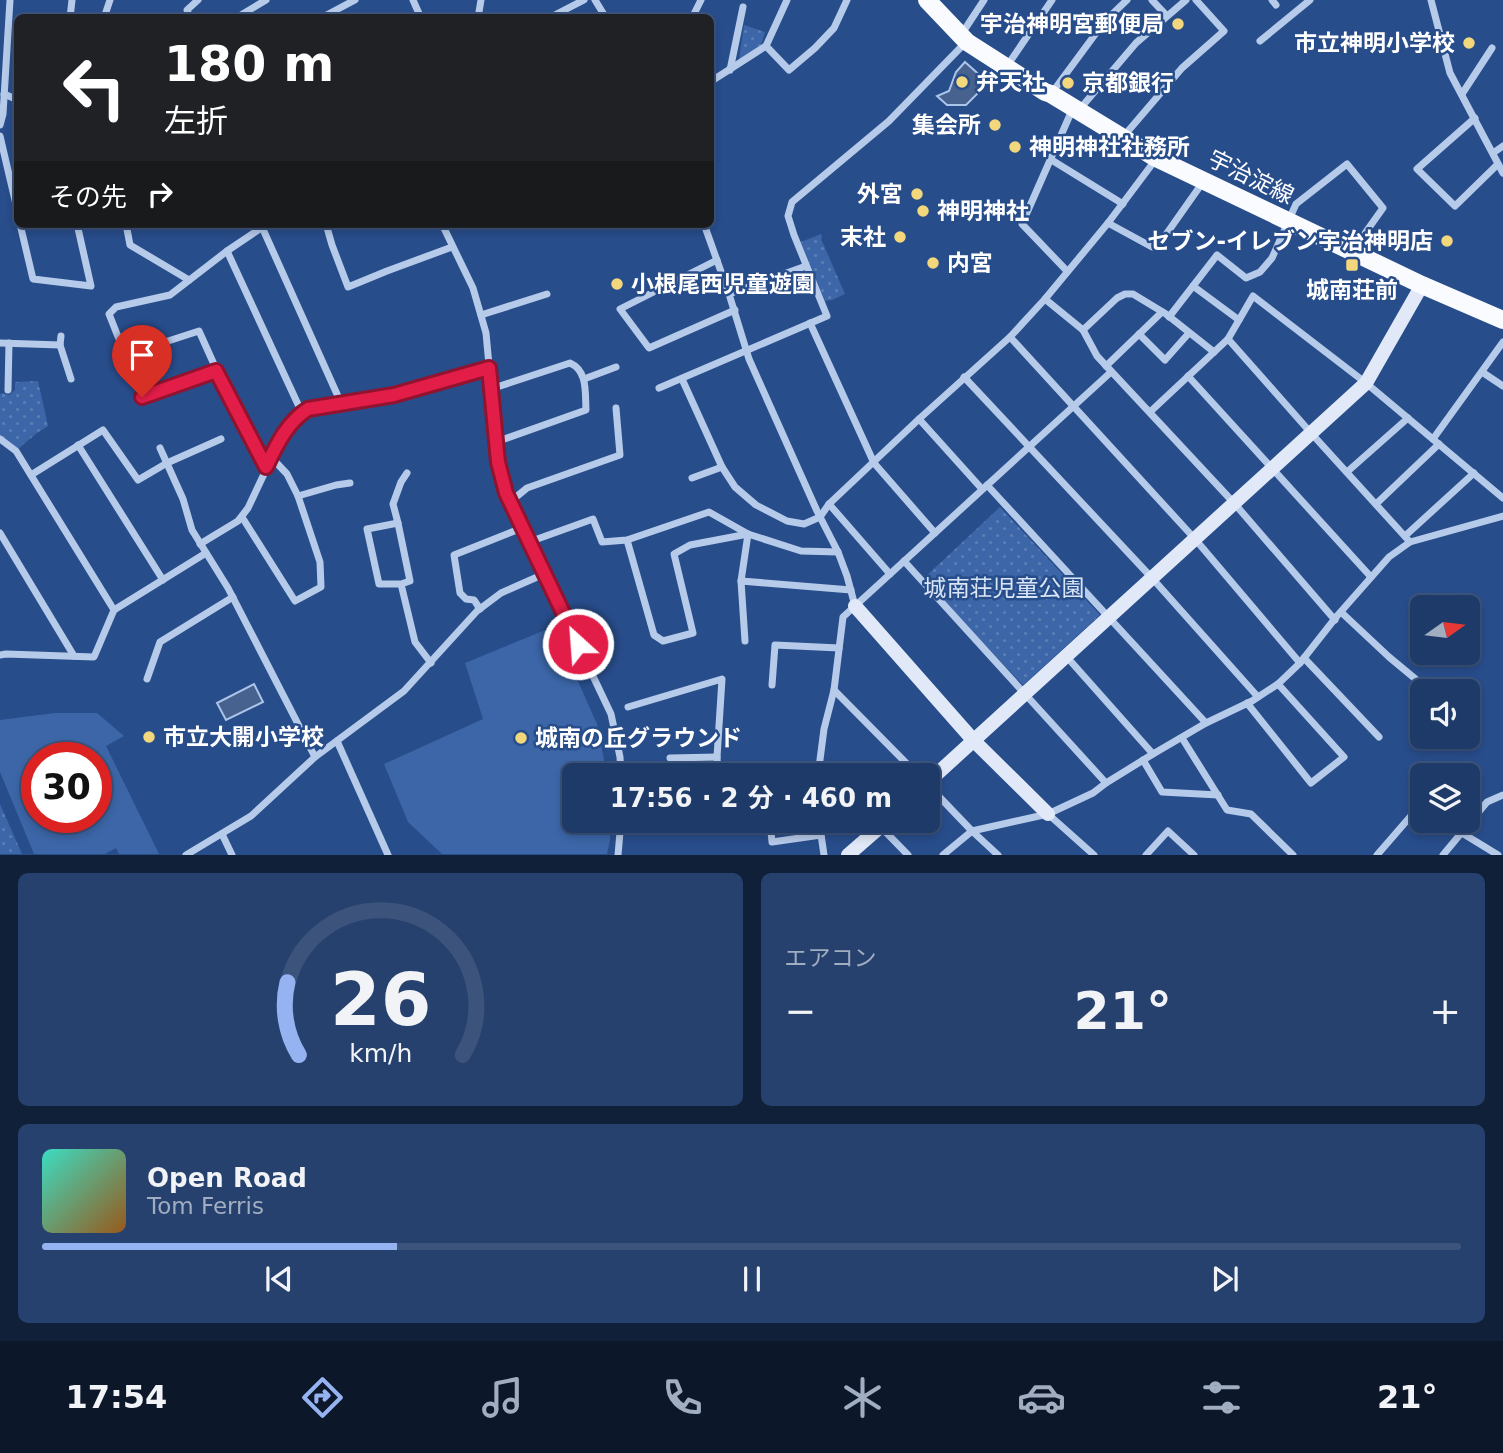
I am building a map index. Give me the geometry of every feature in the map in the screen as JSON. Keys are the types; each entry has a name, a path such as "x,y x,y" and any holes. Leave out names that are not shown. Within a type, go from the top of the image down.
{"main road":[{"name":"宇治淀線","path":"927,0 964,39 1045,92 1156,158 1422,285 1503,320"}],"street":[{"path":"0,125 4,94 3,47 10,0"},
{"path":"188,14 187,10 198,0"},
{"path":"243,14 266,0"},
{"path":"329,14 355,0"},
{"path":"558,14 584,0"},
{"path":"714,80 766,46 787,0"},
{"path":"766,46 789,70 834,28 847,0"},
{"path":"659,388 827,316 788,216 792,202 889,121 964,39 984,0"},
{"path":"1006,66 1052,0"},
{"path":"1051,94 1105,20 1127,0"},
{"path":"1152,0 1166,15"},
{"path":"1068,271 1022,223 1076,109 1136,43 1186,0"},
{"path":"1122,137 1182,68 1224,31 1196,0"},
{"path":"1260,41 1310,0"},
{"path":"1431,0 1450,73 1503,173"},
{"path":"730,70 743,7"},
{"path":"1462,94 1492,48"},
{"path":"4,94 14,98"},
{"path":"1475,118 1417,169 1455,206 1499,164"},
{"path":"0,136 14,196"},
{"path":"1493,153 1503,146"},
{"path":"682,379 722,467 735,487 756,505 787,521 804,524 820,517 829,504 1010,337 1108,223 1156,158"},
{"path":"1050,159 1123,204"},
{"path":"820,763 824,729 834,690 843,617 1073,407 1139,334 1166,314 1193,286 1217,255 1246,278 1260,272 1272,258 1296,204 1347,164 1383,208 1352,251"},
{"path":"1108,223 1152,247 1160,243 1204,181"},
{"path":"21,228 33,279 91,286 79,228"},
{"path":"126,228 130,245 189,280"},
{"path":"216,371 142,397 109,314 116,307 170,295 261,228"},
{"path":"266,228 341,403"},
{"path":"327,228 348,287 452,247"},
{"path":"444,228 473,288 486,333 498,462 506,493 611,714 620,763"},
{"path":"706,228 735,310 749,359 838,552 855,606 974,741 1094,855"},
{"path":"227,251 302,413"},
{"path":"718,260 620,309 649,348 735,310"},
{"path":"729,294 806,266"},
{"path":"940,772 1366,383 1422,285"},
{"path":"1193,286 1239,320"},
{"path":"1083,330 1117,299 1125,294 1133,294 1166,314 1214,352"},
{"path":"481,315 547,295"},
{"path":"1150,412 1228,338 1253,296 1366,383 1503,498"},
{"path":"1045,299 1083,330 1097,356 1234,503 1335,620"},
{"path":"810,323 874,463 935,533"},
{"path":"125,355 199,331 216,371 266,467"},
{"path":"1139,334 1165,360 1189,333"},
{"path":"61,336 60,345 71,379"},
{"path":"1010,337 1195,539 1302,661 1379,737"},
{"path":"1228,338 1408,539"},
{"path":"1376,504 1436,442 1503,342"},
{"path":"8,390 4,343 60,345"},
{"path":"491,389 570,363 577,366 584,379 586,410 496,442"},
{"path":"584,379 616,367"},
{"path":"200,544 242,517 281,438 308,409 394,395 489,368"},
{"path":"1482,372 1503,386"},
{"path":"1188,376 1371,577"},
{"path":"964,377 1152,578 1258,697"},
{"path":"510,502 527,488 620,455 616,408"},
{"path":"1346,472 1408,418"},
{"path":"919,419 1206,723"},
{"path":"31,475 103,430 138,480 167,463 221,439"},
{"path":"0,439 16,452 114,610"},
{"path":"78,445 163,580"},
{"path":"160,448 183,499 192,530 233,597 315,757"},
{"path":"242,517 295,601 321,587 320,562 298,496 287,474 271,457"},
{"path":"692,478 722,467"},
{"path":"397,523 367,529 379,584 401,584 410,581 393,503 401,482 408,473"},
{"path":"943,855 972,831 1048,814 1093,793 1153,754 1278,684 1302,661 1389,557 1474,473"},
{"path":"298,496 350,483"},
{"path":"829,504 890,574"},
{"path":"529,542 593,519 602,542 628,540 709,512 748,534 801,551 838,552"},
{"path":"1408,539 1503,516"},
{"path":"480,609 474,600 466,599 460,593 454,555 522,528"},
{"path":"0,533 75,656"},
{"path":"628,540 654,635 663,641 693,633 674,554 690,545 748,534"},
{"path":"745,641 741,581 748,534"},
{"path":"0,643 3,654 94,657 114,610 206,553"},
{"path":"904,561 1106,783"},
{"path":"186,855 251,816 315,757 404,691 480,609 501,593 544,574"},
{"path":"741,581 851,590"},
{"path":"401,584 415,642 431,663"},
{"path":"146,679 160,642 233,597"},
{"path":"1341,612 1416,679"},
{"path":"772,685 775,645 839,648"},
{"path":"1066,656 1153,754"},
{"path":"628,707 722,679 717,763"},
{"path":"1247,703 1311,783 1343,757 1278,684"},
{"path":"834,690 906,763"},
{"path":"1182,738 1227,810 1251,814 1293,855"},
{"path":"337,741 388,855"},
{"path":"670,758 717,757"},
{"path":"1143,760 1162,792 1218,795"},
{"path":"1443,855 1488,802 1503,794"},
{"path":"940,796 998,855"},
{"path":"1377,855 1410,817"},
{"path":"1146,855 1168,831 1194,855"},
{"path":"618,855 620,833"},
{"path":"771,833 772,842 821,835 824,855"},
{"path":"848,855 871,833"},
{"path":"889,833 908,855"},
{"path":"222,834 232,855"},
{"path":"1462,834 1498,855"}],"green space":[{"path":"744,25 765,32 761,45 739,60"},
{"path":"821,234 845,294 825,301 801,242"},
{"path":"38,381 48,426 18,449 0,435 0,394 9,395 15,390 15,382"},
{"name":"城南荘児童公園","path":"1000,507 1100,615 1023,685 923,579"},
{"name":"城南の丘グラウンド","path":"560,624 577,660 573,670 597,724 605,763 562,763 562,833 610,833 607,854 442,854 408,822 384,764 483,719 465,663"},
{"path":"55,713 97,713 124,736 112,743 21,742 21,823 0,772 0,720"},
{"path":"112,758 159,854 119,854 116,848 105,854 34,854 25,833 112,833"},
{"path":"0,804 22,854 0,854"}],"shaded area":[{"path":"965,62 984,79 978,93 966,105 947,105 937,96 949,91 956,72"},
{"path":"254,684 263,702 226,720 217,703"}],"place":[{"name":"宇治神明宮郵便局","path":"1178,24"},
{"name":"市立神明小学校","path":"1469,43"},
{"name":"弁天社","path":"962,82"},
{"name":"京都銀行","path":"1068,83"},
{"name":"集会所","path":"995,125"},
{"name":"神明神社社務所","path":"1015,147"},
{"name":"外宮","path":"917,194"},
{"name":"神明神社","path":"923,211"},
{"name":"末社","path":"900,237"},
{"name":"セブン-イレブン宇治神明店","path":"1447,241"},
{"name":"内宮","path":"933,263"},
{"name":"城南荘前","path":"1352,265"},
{"name":"小根尾西児童遊園","path":"617,284"},
{"name":"市立大開小学校","path":"149,737"},
{"name":"城南の丘グラウンド","path":"521,738"}],"route":[{"path":"142,397 216,371 266,467 281,438 299,415 308,409 394,395 489,368 498,462 506,493 578,644"}]}
